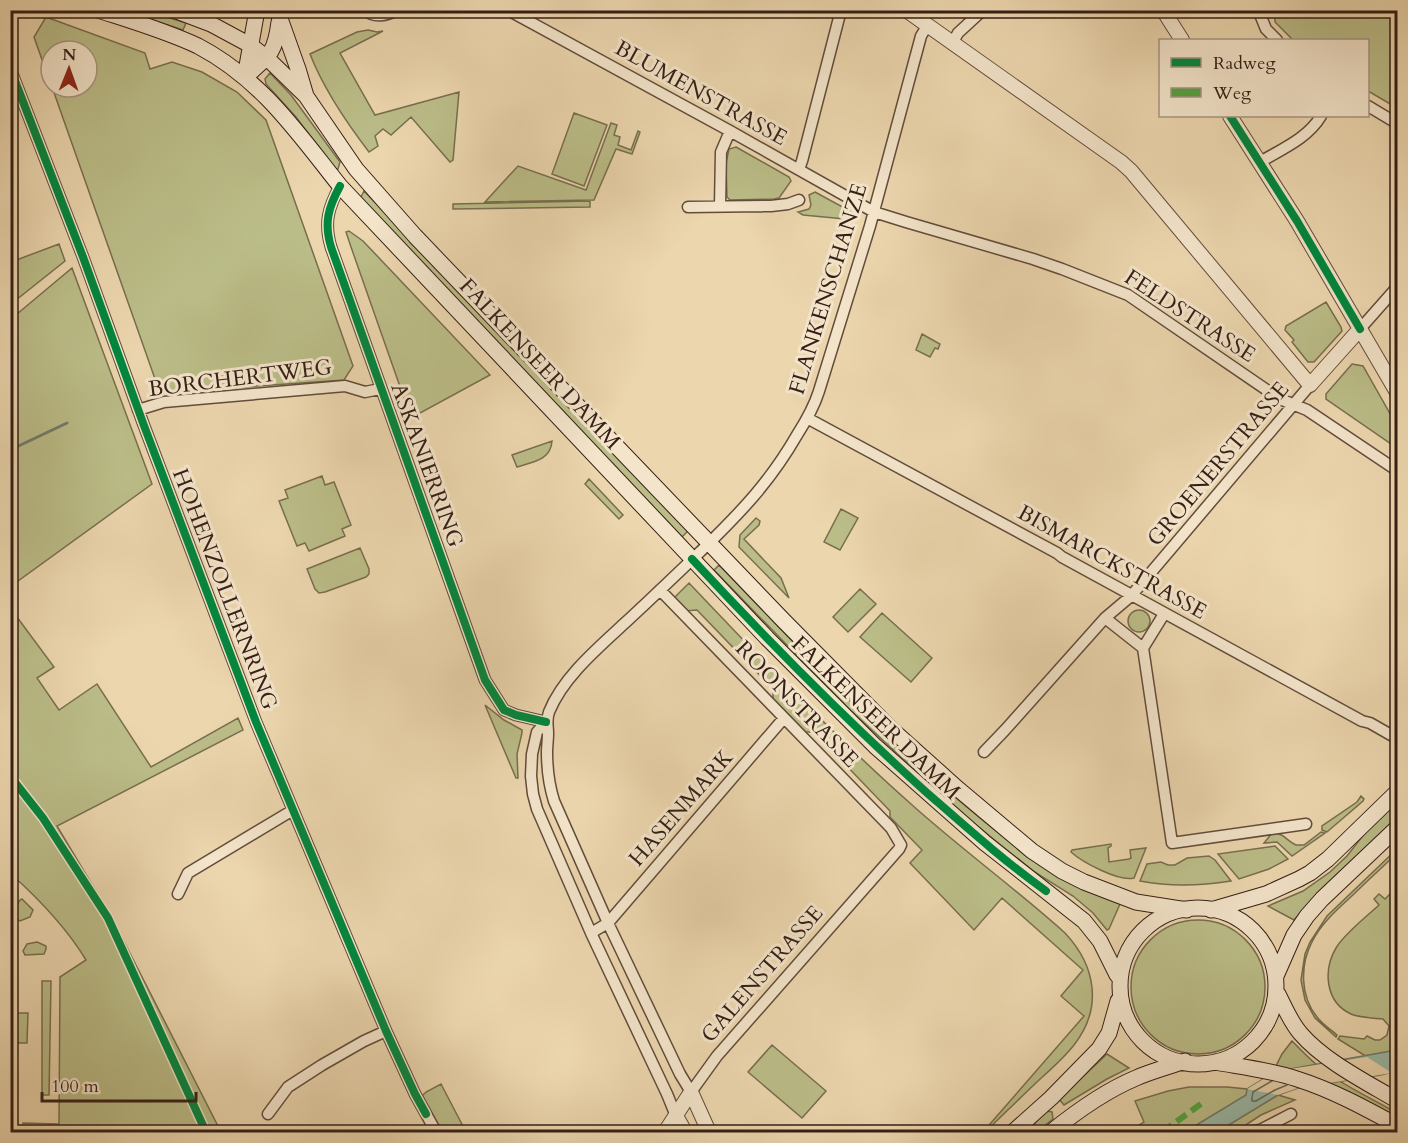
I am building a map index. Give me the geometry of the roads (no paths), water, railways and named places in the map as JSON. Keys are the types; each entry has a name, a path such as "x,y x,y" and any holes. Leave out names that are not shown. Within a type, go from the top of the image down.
{"main road":[{"name":"FALKENSEER DAMM","path":"98,10 166,33 207,52 245,77 271,101 340,186 767,638 875,746 985,843 1084,921 1100,941 1117,975"},
{"path":"174,10 220,28 250,45 267,58 306,96"},
{"path":"245,77 257,10"},
{"path":"245,77 267,58 275,44 278,15"},
{"path":"278,15 306,96"},
{"path":"207,52 220,28"},
{"name":"FALKENSEER DAMM","path":"306,96 356,169 415,236 889,727 1032,851 1062,871 1105,891 1142,903 1187,910"},
{"path":"340,186 356,169"},
{"path":"1208,911 1266,894 1310,873 1328,859 1398,791"},
{"path":"1276,976 1291,940 1307,916 1398,827"},
{"path":"1013,1132 1099,1049 1109,1033 1118,1001 1117,975 1121,961 1139,933 1163,917 1187,910 1208,911 1235,917 1244,922 1263,941 1276,976 1277,1003 1270,1022 1256,1041 1234,1054 1209,1061"},
{"path":"1278,994 1301,1034 1321,1053 1398,1101"},
{"path":"1118,1001 1132,1030 1151,1050 1164,1056 1277,1073 1341,1096 1398,1126"},
{"path":"1051,1132 1084,1107 1116,1088 1138,1077 1186,1061"}],"street":[{"path":"367,12 379,16 398,10"},
{"name":"BLUMENSTRASSE","path":"508,10 874,212"},
{"path":"799,169 841,10"},
{"path":"906,10 1131,171 1310,385 1398,286"},
{"path":"952,44 958,33 983,10"},
{"path":"1163,10 1181,39"},
{"path":"1259,12 1266,29 1276,39"},
{"name":"FLANKENSCHANZE","path":"691,1092 680,1074 562,821 550,788 547,769 546,722 560,692 578,669 709,543 760,490 783,460 807,418 819,391 874,212 921,36 927,26"},
{"name":"HOHENZOLLERNRING","path":"10,68 81,251 138,410 235,666 386,1031 415,1094 436,1132"},
{"path":"1369,107 1398,124"},
{"path":"1231,117 1297,221 1398,393"},
{"path":"1260,162 1304,136 1321,117"},
{"path":"720,206 721,152 730,131"},
{"name":"ASKANIERRING","path":"340,186 331,202 327,234 485,680 504,710 546,722"},
{"path":"688,207 771,206 789,204 799,200"},
{"name":"FELDSTRASSE","path":"874,212 1033,259 1122,292 1280,399 1307,410 1398,471"},
{"name":"GROENERSTRASSE","path":"984,752 1105,618 1131,596 1310,385"},
{"name":"BORCHERTWEG","path":"138,410 164,402 345,386 365,392 381,389"},
{"name":"BISMARCKSTRASSE","path":"807,418 1058,553 1062,558 1164,614 1398,739"},
{"name":"ROONSTRASSE","path":"660,590 891,828 901,845 899,849"},
{"path":"1164,614 1143,648 1172,843 1306,824"},
{"path":"1105,618 1143,648"},
{"name":"HASENMARK","path":"609,923 784,718"},
{"name":"FLANKENSCHANZE","path":"546,722 537,732 532,753 531,776 533,794 542,822 676,1116"},
{"path":"533,794 550,788"},
{"path":"178,894 188,873 293,810"},
{"name":"GALENSTRASSE","path":"665,1132 717,1056 899,849"},
{"path":"591,933 609,923"},
{"path":"268,1114 288,1088 322,1065 386,1031"},
{"path":"691,1092 709,1132"},
{"path":"1246,1132 1260,1131 1291,1114"},
{"path":"676,1116 685,1132"}],"water":[{"path":"1397,1050 1397,1071 1298,1088 1278,1095 1217,1132 1185,1132 1246,1095 1247,1089 1265,1078 1290,1069"}],"waterway":[{"path":"10,450 67,423"}]}
